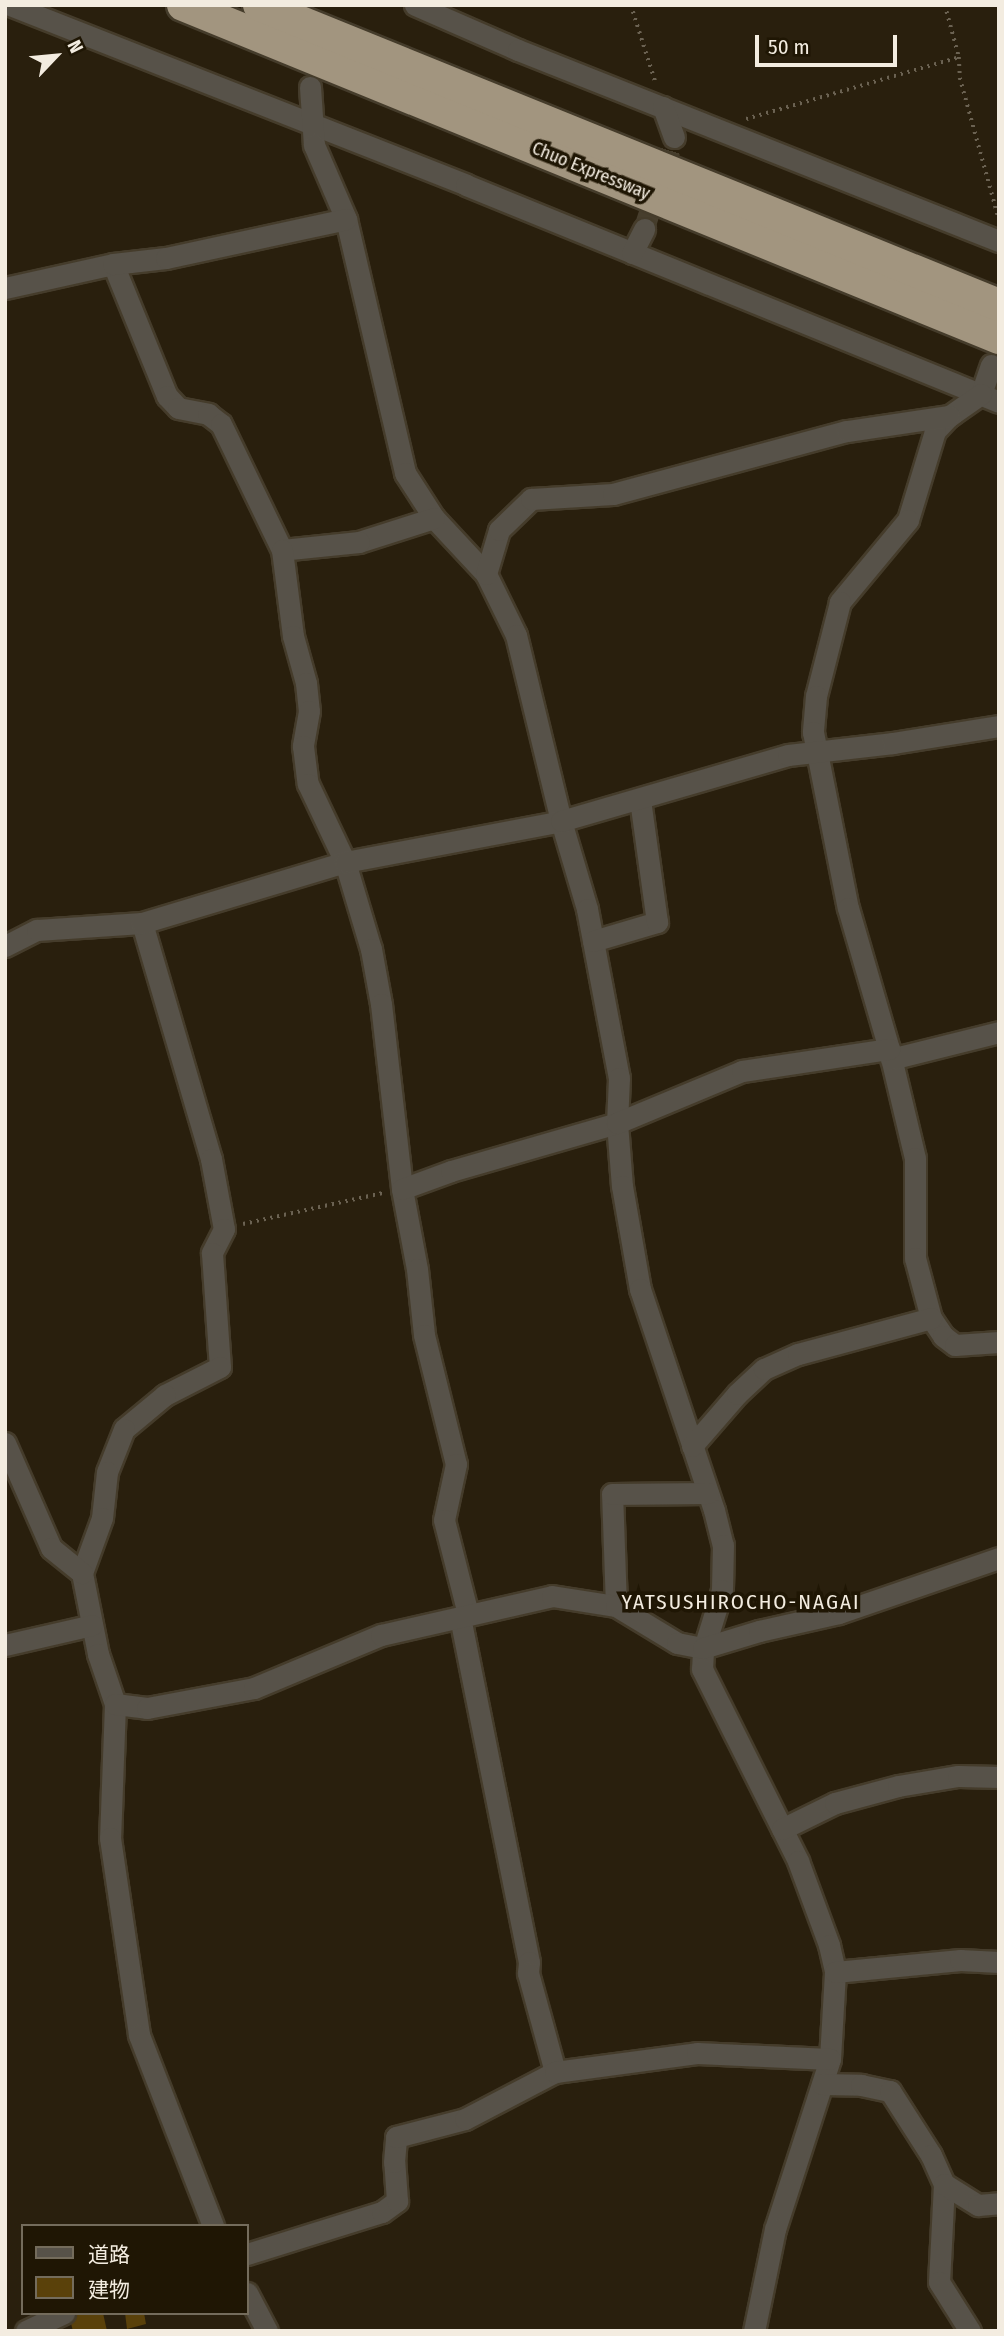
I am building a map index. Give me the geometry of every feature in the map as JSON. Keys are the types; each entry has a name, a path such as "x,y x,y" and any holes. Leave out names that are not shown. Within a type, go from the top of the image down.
{"highway":[{"name":"Chuo Expressway","path":"183,5 995,351"},
{"name":"Chuo Expressway","path":"258,5 999,305"}],"street":[{"path":"10,5 311,123 990,398"},
{"path":"415,5 999,241"},
{"path":"310,87 314,145 346,219 405,473 434,518 486,574 516,635 593,941 619,1078 617,1123 622,1186 640,1289 723,1545 722,1590 703,1648 702,1669 782,1829 811,1897 835,1972 830,2059 775,2229 754,2331"},
{"path":"663,107 674,137"},
{"path":"5,288 113,264 166,258 346,219"},
{"path":"632,253 644,229"},
{"path":"113,264 167,396 178,408 208,414 221,424 282,550 293,636 306,683 309,711 303,746 309,784 345,862 371,949 382,1004 402,1189 417,1269 424,1335 456,1464 444,1520 529,1962 528,1973 555,2072"},
{"path":"990,398 995,351"},
{"path":"486,574 499,530 531,499 613,494 847,431 949,415 990,398"},
{"path":"949,415 936,431 931,443 908,520 840,601 816,696 813,732 848,908 890,1054 915,1158 915,1258 931,1318 943,1336 955,1345 999,1342"},
{"path":"282,550 359,542 434,518"},
{"path":"5,946 37,930 142,923 345,862 561,821 788,755 893,743 999,726"},
{"path":"593,941 657,922 640,799"},
{"path":"142,923 211,1159 224,1229 212,1253 220,1367 207,1376 165,1395 124,1429 107,1472 102,1518 82,1573 92,1625 115,1703 110,1838 139,2035 212,2224"},
{"path":"402,1189 451,1171 617,1123 742,1071 890,1054 999,1032"},
{"path":"692,1446 737,1394 764,1369 798,1354 931,1318"},
{"path":"5,1443 51,1548 82,1573"},
{"path":"616,1605 612,1494 708,1493"},
{"path":"115,1703 147,1708 254,1688 381,1635 552,1596 616,1605 677,1643 703,1648 872,1603 999,1558"},
{"path":"5,1645 92,1625"},
{"path":"782,1829 835,1803 898,1786 958,1776 999,1777"},
{"path":"835,1972 960,1960 999,1962"},
{"path":"248,2254 382,2212 397,2201 394,2162 396,2137 465,2119 555,2072 697,2053 830,2059"},
{"path":"822,2084 861,2085 890,2091 931,2154 944,2184 939,2282 970,2331"},
{"path":"944,2184 978,2205 999,2203"},
{"path":"248,2295 267,2331"},
{"path":"26,2331 60,2315"}],"path":[{"path":"631,5 663,107"},
{"path":"945,5 959,57 960,78 999,220"},
{"path":"715,128 959,57"},
{"path":"224,1229 402,1189"}],"building":[{"path":"103,2315 107,2331 73,2331 69,2316"},
{"path":"125,2315 144,2315 146,2324 127,2329"}],"tunnel":[{"path":"644,229 674,137"}],"district":[{"name":"YATSUSHIROCHO-NAGAI","path":"741,1602"}]}
